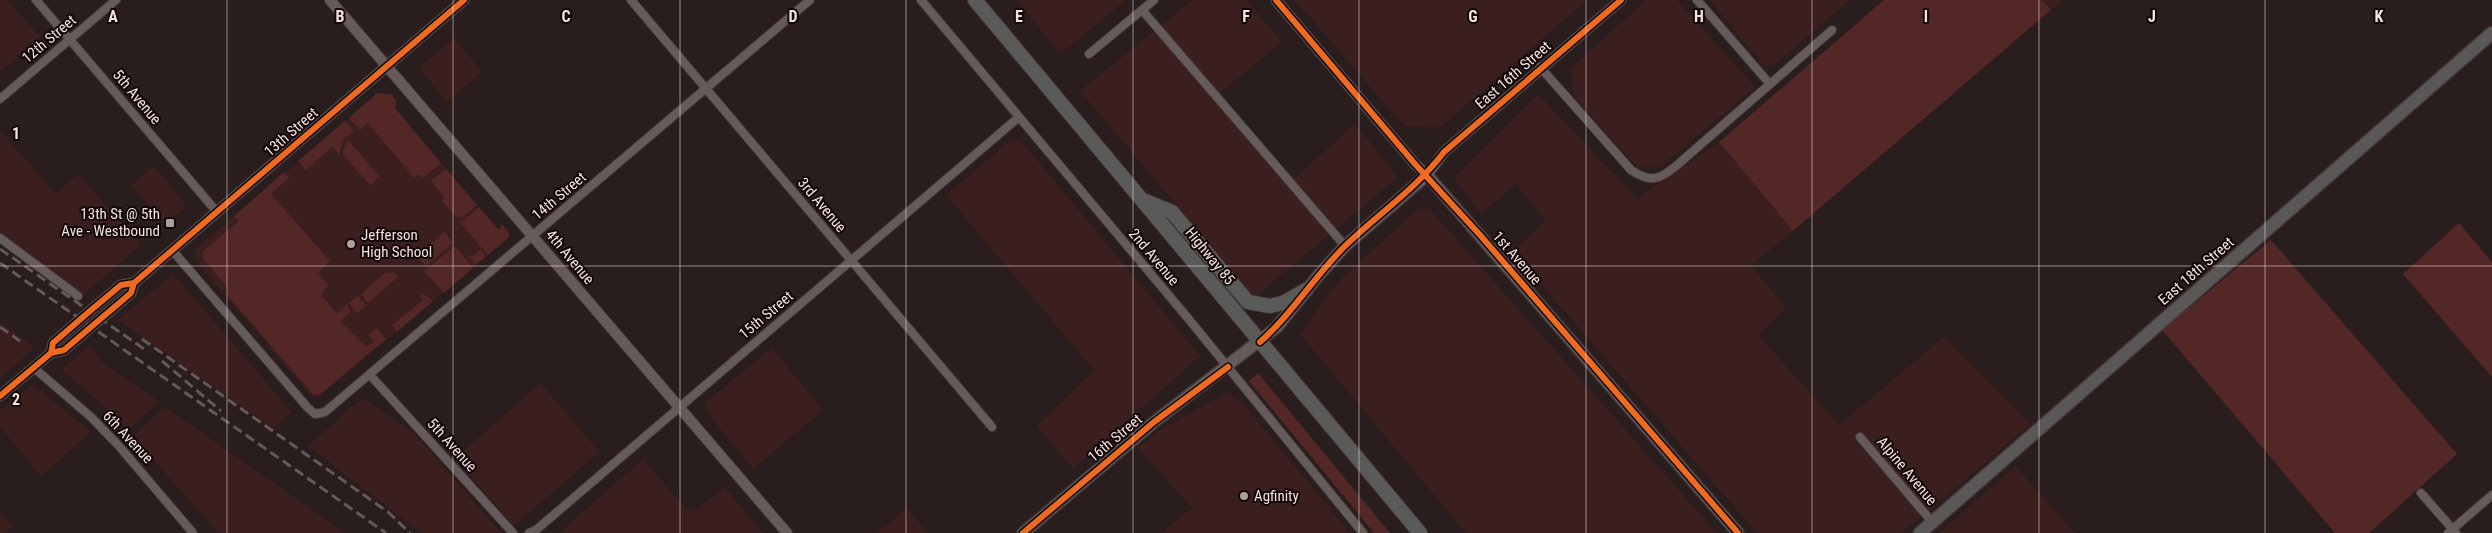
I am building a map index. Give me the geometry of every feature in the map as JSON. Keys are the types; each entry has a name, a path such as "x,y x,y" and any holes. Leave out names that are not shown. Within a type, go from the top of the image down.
{"highway":[{"name":"Highway 85","path":"975,0 1420,533"},
{"path":"1143,200 1172,212 1248,302 1270,306 1283,303 1306,290"}],"main road":[{"name":"East 18th Street","path":"1920,533 2492,33"},
{"name":"16th Street","path":"1023,533 1154,422 1260,342 1282,322 1306,290 1345,246 1427,175"},
{"name":"1st Avenue","path":"1427,175 1738,533"}],"street":[{"name":"5th Avenue","path":"36,0 217,212"},
{"name":"12th Street","path":"0,99 116,0"},
{"name":"4th Avenue","path":"330,0 787,533"},
{"name":"13th Street","path":"0,396 51,353 53,343 90,311 121,285 134,283 464,0"},
{"name":"3rd Avenue","path":"631,0 992,427"},
{"name":"14th Street","path":"172,250 308,408 316,414 325,412 810,0"},
{"name":"2nd Avenue","path":"921,0 1228,367 1363,533"},
{"path":"1089,54 1154,0"},
{"name":"1st Avenue","path":"1276,0 1415,164 1427,175"},
{"name":"East 16th Street","path":"1427,175 1444,152 1540,67 1620,0"},
{"path":"1697,0 1769,84"},
{"path":"1142,10 1345,246"},
{"path":"1540,67 1631,170 1642,178 1652,179 1665,174 1676,166 1832,30"},
{"name":"15th Street","path":"529,533 536,530 1020,117"},
{"path":"0,238 78,296"},
{"name":"6th Avenue","path":"34,368 118,445 189,531"},
{"name":"5th Avenue","path":"370,375 513,533"},
{"name":"Alpine Avenue","path":"1860,438 1933,523"},
{"path":"2421,493 2452,532 2492,495"}],"shaded area":[{"path":"0,0 7,0 40,37 0,72"},
{"path":"1017,0 1126,0 1060,54"},
{"path":"1193,0 1246,0 1282,42 1220,93 1294,179 1355,124 1398,177 1255,297 1080,91"},
{"path":"1295,0 1587,0 1441,127 1404,126"},
{"path":"1646,0 1677,0 1755,87 1660,167 1637,167 1574,97 1571,68"},
{"path":"1710,0 1850,0 1774,65 1765,67"},
{"path":"1884,0 2042,0 2051,10 1793,231 1719,142"},
{"path":"2042,0 2063,0 2051,10"},
{"path":"454,38 482,72 447,102 419,68"},
{"path":"377,93 391,94 396,100 395,108 441,163 423,178 419,174 414,178 368,123 360,130 349,118"},
{"name":"Jefferson High School","path":"383,94 506,239 319,397 312,397 195,260 195,249 377,96"},
{"path":"1538,94 1637,198 1719,142 1793,231 1751,265 1786,308 1758,335 1839,425 1944,337 2030,424 1922,517 1899,533 1757,533 1512,251 1546,221 1516,184 1481,214 1454,178"},
{"path":"345,121 354,131 343,140 339,154 332,147 306,170 298,161"},
{"path":"0,130 56,194 78,174 141,245 83,295 0,235"},
{"path":"1012,139 1021,141 1200,356 1073,469 1037,426 1094,370 946,195"},
{"path":"348,140 380,177 370,185 342,153"},
{"path":"154,166 187,206 165,224 131,185"},
{"path":"446,169 477,205 463,217 456,217 442,201 444,197 431,181"},
{"path":"284,172 289,178 271,194 330,261 318,273 328,285 321,295 337,313 347,305 350,312 340,321 366,347 374,342 368,335 376,328 386,339 319,395 314,395 227,295 228,288 203,258 203,251 239,221 234,216"},
{"path":"479,207 499,230 502,224 509,233 509,237 488,255 459,221 463,221"},
{"path":"1429,208 1717,533 1466,533 1300,334 1339,281 1418,209"},
{"path":"2459,223 2492,262 2492,377 2403,274"},
{"path":"444,232 453,243 426,266 419,258 420,253"},
{"path":"2271,240 2457,454 2369,533 2335,533 2162,330"},
{"path":"455,246 473,268 444,293 424,271"},
{"path":"481,249 486,257 475,265 465,252 471,257"},
{"path":"393,271 398,277 368,303 361,294 386,272 389,274"},
{"path":"173,274 292,412 273,428 118,320"},
{"path":"422,293 433,301 397,332 392,325 423,300 420,296"},
{"path":"358,296 366,306 357,313 349,303"},
{"path":"0,322 35,347 0,379"},
{"path":"90,345 101,361 159,402 128,430 104,406 61,370"},
{"path":"772,348 823,410 753,469 706,411 706,402"},
{"path":"1258,373 1390,533 1374,533 1249,381"},
{"path":"541,383 599,452 514,526 455,458"},
{"path":"33,384 91,432 41,476 0,427 0,410"},
{"path":"1227,393 1241,401 1350,533 1161,533 1192,508 1138,448 1160,430"},
{"path":"362,398 414,433 501,533 422,533 308,446"},
{"path":"165,407 345,533 219,533 135,439 136,433"},
{"path":"643,459 687,510 697,509 725,487 763,533 559,533"},
{"path":"2015,466 2075,533 1939,533"},
{"path":"907,508 928,533 877,533"},
{"path":"0,511 13,526 5,533 0,533"}],"railway":[{"path":"0,249 147,351"},
{"path":"0,263 386,533"},
{"path":"0,327 20,341"},
{"path":"142,339 388,512 410,533"},
{"path":"162,361 221,411"}],"cycle path":[{"path":"51,353 53,343 90,311 121,285 134,283 464,0"},
{"path":"1276,0 1415,164 1480,235 1738,533"},
{"path":"1260,342 1282,320 1344,247 1409,190 1444,152 1621,0"},
{"path":"0,396 51,353 64,350 131,293 134,283"},
{"path":"1023,533 1154,422 1228,367"}],"place":[{"name":"13th St @ 5th Ave - Westbound","path":"170,223"},
{"name":"Jefferson High School","path":"351,244"},
{"name":"Agfinity","path":"1244,496"}]}
